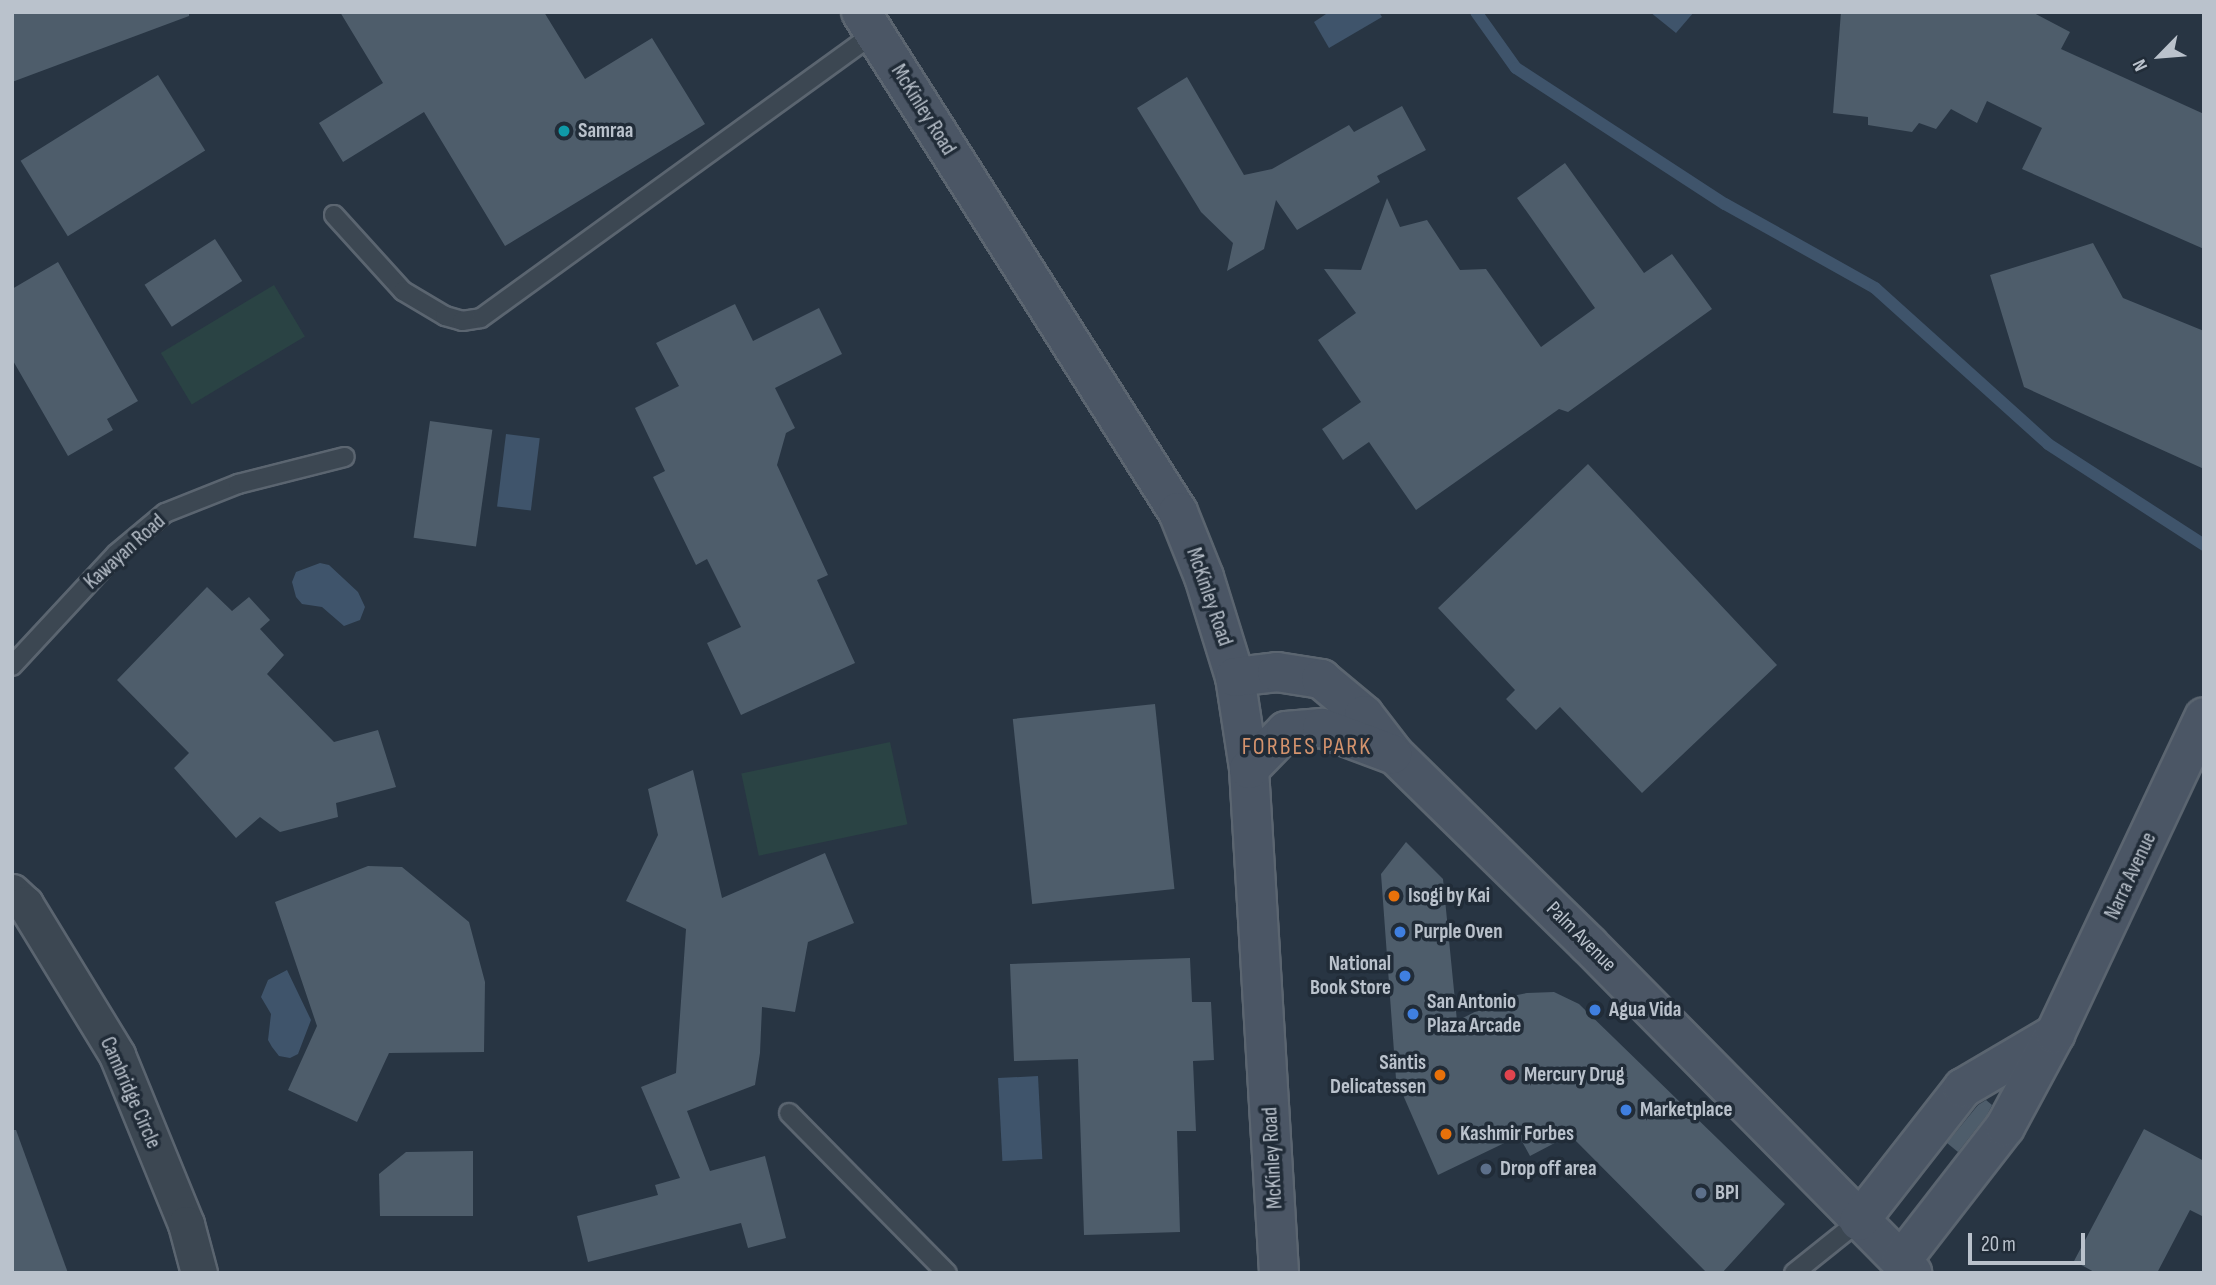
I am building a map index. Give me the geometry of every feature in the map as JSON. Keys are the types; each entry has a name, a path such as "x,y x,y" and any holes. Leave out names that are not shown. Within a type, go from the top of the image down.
{"street":[{"name":"McKinley Road","path":"868,23 1178,512 1205,577 1235,677 1249,769 1279,1273"},
{"name":"Palm Avenue","path":"1235,677 1277,672 1321,679 1364,715 1394,754 1588,944 1859,1221 1901,1269"},
{"name":"Narra Avenue","path":"1901,1269 2005,1127 2055,1034 2204,718"},
{"name":"Palm Avenue","path":"1249,769 1286,731 1322,728 1394,754"},
{"name":"Cambridge Circle","path":"12,892 25,904 117,1055 186,1224 199,1273"},
{"path":"1859,1221 1963,1088 2055,1034"}],"lane":[{"path":"334,215 403,291 445,316 462,321 481,318 868,23"},
{"name":"Kawayan Road","path":"12,666 116,554 165,513 238,484 345,457"},
{"path":"789,1113 947,1273"},
{"path":"1794,1273 1859,1221"}],"green space":[{"path":"274,285 305,336 192,404 161,353"},
{"path":"890,742 907,824 759,856 741,774"}],"water":[{"path":"1329,12 1379,12 1382,17 1329,48 1314,22"},
{"path":"1650,12 1694,12 1676,33"},
{"path":"506,434 540,438 531,511 497,506"},
{"path":"320,563 329,565 358,592 365,607 360,620 344,626 322,607 302,604 296,597 292,582 296,572"},
{"path":"287,970 311,1020 298,1054 290,1058 279,1056 268,1040 271,1014 261,997 268,980"},
{"path":"1038,1076 1042,1159 1002,1161 998,1078"}],"building":[{"path":"12,12 189,12 189,16 12,82"},
{"name":"Samraa","path":"340,12 544,12 585,79 652,38 705,124 505,246 424,112 343,162 319,123 383,83"},
{"path":"1841,12 2032,12 2070,32 2061,49 2204,114 2204,249 2022,169 2042,128 1987,101 1977,123 1951,109 1936,129 1919,123 1912,132 1868,125 1868,117 1833,113"},
{"path":"158,75 205,150 68,236 21,161"},
{"path":"1187,77 1244,175 1272,169 1349,125 1354,132 1402,106 1426,150 1377,176 1380,182 1297,230 1276,200 1264,249 1227,271 1233,243 1201,212 1137,108"},
{"path":"1565,163 1644,273 1672,254 1712,309 1568,412 1559,409 1416,510 1369,442 1343,460 1322,429 1361,402 1318,340 1356,313 1324,269 1361,270 1387,198 1400,227 1427,220 1460,270 1486,269 1541,347 1595,308 1517,198"},
{"path":"215,239 242,281 172,327 145,285"},
{"path":"2093,243 2123,298 2204,331 2204,469 2024,387 1990,275"},
{"path":"58,262 138,401 107,419 113,430 68,456 12,359 12,289"},
{"path":"735,304 753,341 819,308 842,354 775,388 795,428 786,433 777,465 828,575 817,580 855,663 741,715 707,643 741,627 707,559 696,565 653,477 665,471 635,408 679,386 656,343"},
{"path":"430,421 492,430 476,547 414,538"},
{"path":"1588,464 1777,665 1642,793 1560,707 1536,730 1506,699 1515,690 1438,608"},
{"path":"207,587 232,611 249,597 270,620 260,629 284,655 267,674 334,742 378,730 396,787 336,803 338,817 280,832 260,817 236,838 174,768 189,753 117,680"},
{"path":"1155,704 1174,889 1032,904 1013,719"},
{"path":"693,770 722,898 825,853 854,923 808,942 795,1012 762,1007 760,1053 755,1085 687,1111 710,1171 765,1156 786,1238 748,1248 741,1223 588,1262 577,1216 658,1195 655,1185 680,1178 641,1087 676,1073 686,929 626,901 658,835 648,789"},
{"path":"1406,842 1443,879 1457,1021 1502,998 1527,993 1554,992 1579,1004 1785,1204 1722,1273 1707,1273 1570,1135 1530,1156 1519,1136 1438,1175 1396,1079 1381,874"},
{"path":"368,866 402,867 469,922 485,982 484,1052 389,1053 357,1122 288,1090 317,1026 275,902"},
{"path":"1190,958 1192,1002 1211,1002 1214,1060 1193,1061 1196,1131 1177,1131 1180,1232 1084,1235 1078,1059 1014,1061 1010,964"},
{"path":"1986,1100 1992,1105 1987,1115 1958,1152 1947,1143 1978,1105"},
{"path":"2144,1129 2204,1161 2204,1217 2190,1210 2157,1273 2096,1273 2074,1261"},
{"path":"12,1130 16,1130 68,1273 12,1273"},
{"path":"473,1151 473,1216 380,1216 379,1174 406,1152"}],"waterway":[{"path":"1476,12 1516,68 1725,204 1875,288 2048,444 2204,545"}],"place":[{"name":"Samraa","path":"564,131"},
{"name":"Isogi by Kai","path":"1394,896"},
{"name":"Purple Oven","path":"1400,932"},
{"name":"National Book Store","path":"1405,976"},
{"name":"Agua Vida","path":"1595,1010"},
{"name":"San Antonio Plaza Arcade","path":"1413,1014"},
{"name":"Säntis Delicatessen","path":"1440,1075"},
{"name":"Mercury Drug","path":"1510,1075"},
{"name":"Marketplace","path":"1626,1110"},
{"name":"Kashmir Forbes","path":"1446,1134"},
{"name":"Drop off area","path":"1486,1169"},
{"name":"BPI","path":"1701,1193"}],"district":[{"name":"FORBES PARK","path":"1307,747"}]}
